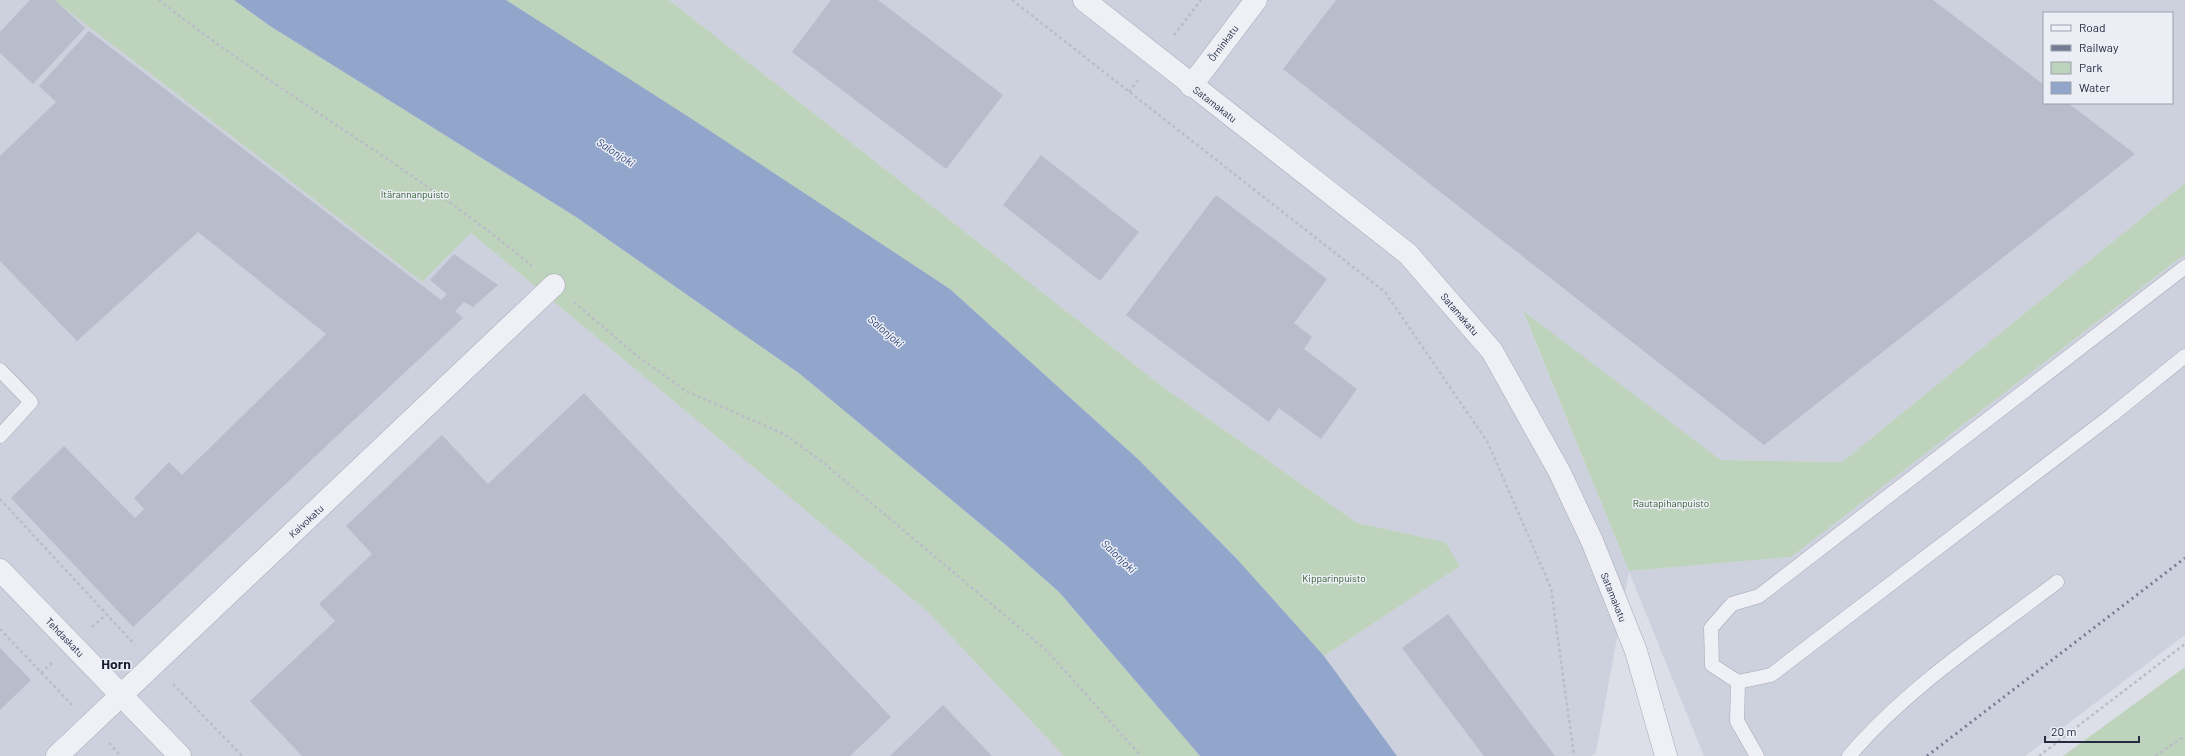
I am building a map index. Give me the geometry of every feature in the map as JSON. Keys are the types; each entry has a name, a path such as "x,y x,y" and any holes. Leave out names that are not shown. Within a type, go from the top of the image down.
{"street":[{"name":"Satamakatu","path":"1084,0 1191,86 1408,254 1492,351 1559,471 1592,541 1636,651 1666,756"},
{"name":"Örninkatu","path":"1191,86 1256,0"},
{"name":"Kaivokatu","path":"56,756 154,665 554,285"},
{"name":"Tehdaskatu","path":"0,570 180,756"}],"lane":[{"path":"2185,267 1759,596 1732,604 1711,628 1712,664 1738,682 1771,675 2112,415 2185,356"},
{"path":"0,370 31,402 0,436"},
{"path":"1849,756 1871,730 1938,673 2056,582"},
{"path":"1738,682 1737,721 1757,756"}],"path":[{"path":"159,0 205,36 385,156 481,224 637,356 686,391 784,434 820,460 1046,650 1141,756"},
{"path":"1012,0 1385,292 1488,443 1551,588 1574,756"},
{"path":"1157,58 1201,0"},
{"path":"0,499 154,665 242,756"},
{"path":"0,629 121,756"},
{"path":"2039,756 2185,644"},
{"path":"2155,756 2185,736"}],"shaded area":[{"path":"0,0 54,0 422,282 471,233 928,612 1064,756 0,756"},
{"path":"669,0 2185,0 2185,183 1842,462 1721,460 1523,312 1629,571 1791,557 2185,254 2185,635 2025,756 1704,756 1629,572 1596,753 1591,756 1397,756 1324,656 1460,566 1445,542 1357,523 1163,387"}],"green space":[{"name":"Itärannanpuisto","path":"54,0 234,0 270,26 576,217 800,374 1007,546 1059,592 1200,756 1064,756 928,612 471,233 422,282"},
{"name":"Kipparinpuisto","path":"506,0 669,0 1163,387 1357,523 1445,542 1460,566 1324,656 1237,559 1139,460 950,289"},
{"name":"Rautapihanpuisto","path":"2185,183 2185,254 1791,557 1629,571 1523,311 1721,460 1842,462"},
{"path":"2185,667 2185,756 2063,756"}],"water":[{"name":"Salonjoki","path":"234,0 506,0 695,121 950,289 1139,460 1237,559 1324,656 1397,756 1200,756 1059,592 1007,546 800,374 576,217 270,26"}],"building":[{"path":"30,0 55,0 85,28 33,84 0,53 0,32"},
{"path":"831,0 878,0 1003,95 946,169 792,52"},
{"path":"1336,0 1933,0 2043,84 2043,104 2069,104 2135,154 1764,445 1283,69"},
{"path":"89,31 441,300 447,294 430,280 454,254 498,285 473,307 464,302 455,311 463,318 133,627 11,498 64,446 135,518 144,509 134,498 169,462 182,475 326,334 198,232 77,341 0,261 0,156 56,102 39,86"},
{"path":"1041,155 1139,232 1100,281 1003,205"},
{"path":"1216,195 1327,279 1294,323 1312,337 1304,349 1357,389 1321,439 1279,408 1269,422 1126,315"},
{"path":"584,393 891,717 850,756 302,756 250,701 335,621 319,604 372,554 346,526 442,435 488,484"},
{"path":"1448,614 1555,756 1484,756 1402,648"},
{"path":"0,648 31,680 0,710"},
{"path":"943,705 992,756 890,756"}],"railway":[{"path":"1927,756 2185,558"}],"district":[{"name":"Horn","path":"116,663"}]}
